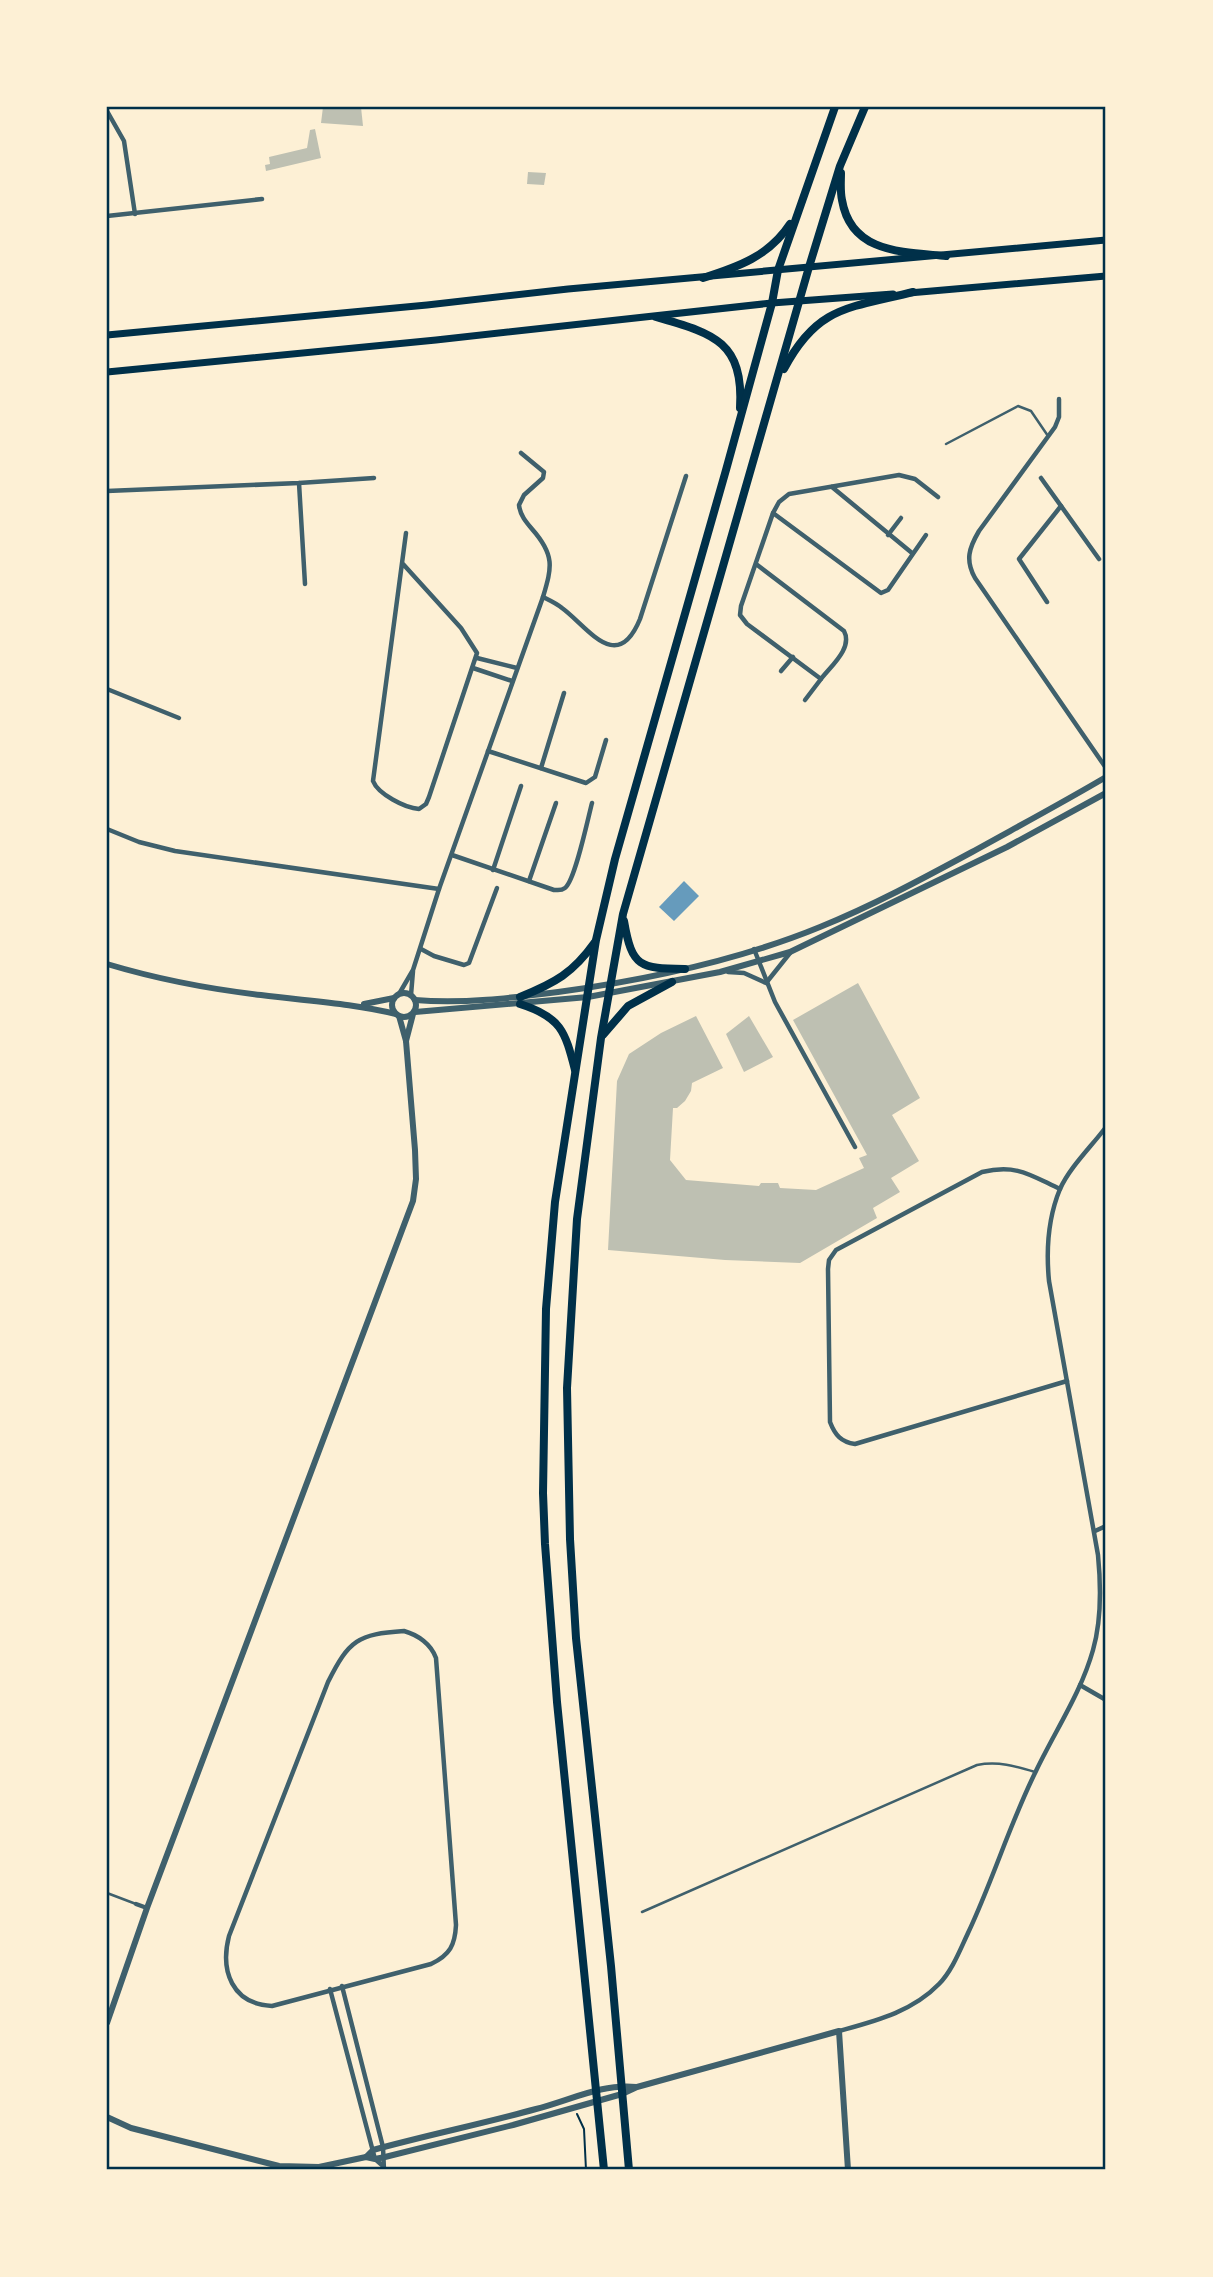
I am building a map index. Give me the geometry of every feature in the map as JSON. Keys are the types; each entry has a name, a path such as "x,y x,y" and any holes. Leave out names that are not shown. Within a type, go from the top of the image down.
{"main road":[{"path":"604,2170 557,1702 543,1493 547,1309 555,1202 596,940 637,777 772,303 778,270 835,107"},
{"path":"629,2170 576,1638 567,1467 570,1308 577,1219 601,1038 623,914 809,267 841,166 865,107"},
{"path":"841,166 842,201 855,229 867,241 887,251 946,256"},
{"path":"703,278 763,254 783,235 796,214"},
{"path":"107,335 568,289 1106,240"},
{"path":"107,372 772,303 1106,276"},
{"path":"775,386 800,340 828,317 848,308 912,292"},
{"path":"656,317 692,326 726,347 736,368 741,393 738,425"},
{"path":"623,914 628,943 634,957 652,968 685,969"},
{"path":"520,1000 549,986 571,971 596,940"},
{"path":"601,1038 628,1006 672,982"},
{"path":"520,1000 558,1024 566,1039 575,1073"}],"street":[{"path":"107,111 124,141 135,214"},
{"path":"107,216 262,199"},
{"path":"1059,399 1058,424 974,540 968,561 975,579 1106,768"},
{"path":"107,2023 147,1908 413,1201 416,1179 415,1150 405,1041 398,1015 392,1006 413,970 550,572 550,557 541,540 522,517 519,505 524,495 543,478 544,472 521,453"},
{"path":"821,680 747,624 740,615 779,502 789,494 899,475 915,479 938,497"},
{"path":"542,597 561,607 604,644 614,645 627,639 640,619 686,476"},
{"path":"107,491 374,478"},
{"path":"1041,478 1099,559"},
{"path":"299,483 305,584"},
{"path":"832,487 912,554"},
{"path":"1047,602 1019,559 1061,506"},
{"path":"773,513 881,593 888,590 926,535"},
{"path":"888,535 901,518"},
{"path":"403,564 461,628 475,648 477,658 426,804 419,809 409,807 374,784 406,533"},
{"path":"756,564 844,631 847,637 846,647 805,700"},
{"path":"781,671 793,657"},
{"path":"477,658 517,668"},
{"path":"473,668 513,681"},
{"path":"107,689 179,718"},
{"path":"541,768 564,693"},
{"path":"488,751 586,783 595,777 606,740"},
{"path":"107,964 167,980 220,990 359,1005 407,1017 414,1013 588,993 685,969 819,928 875,902 1106,778"},
{"path":"493,870 521,786"},
{"path":"609,988 672,982 720,972 790,952 1007,847 1106,793"},
{"path":"529,881 556,803"},
{"path":"452,855 554,890 563,890 568,885 592,803"},
{"path":"107,829 139,842 176,851 439,889"},
{"path":"421,948 434,956 464,965 469,963 498,888"},
{"path":"754,949 766,983 855,1147"},
{"path":"766,983 790,952"},
{"path":"405,1041 414,1013 413,970"},
{"path":"720,972 744,974 766,983"},
{"path":"359,1005 397,996 449,1002 520,1000"},
{"path":"366,2157 373,2150 383,2147 595,2092 637,2087 839,2031 900,2012 921,2001 941,1983 977,1914 1035,1772 1080,1685 1094,1649 1100,1615 1101,1581 1095,1531 1047,1263 1049,1226 1060,1189 1106,1127"},
{"path":"1060,1189 1014,1169 1002,1167 982,1172 836,1250 828,1269 830,1422 839,1438 846,1443 855,1444 1067,1381"},
{"path":"1095,1531 1106,1526"},
{"path":"404,1631 423,1640 436,1658 456,1939 448,1954 431,1964 330,1989 272,2006 247,2001 234,1987 228,1974 225,1952 334,1669 356,1641 364,1636 404,1631"},
{"path":"1080,1685 1106,1700"},
{"path":"136,1903 147,1908"},
{"path":"342,1986 383,2147 384,2168"},
{"path":"330,1989 375,2159 384,2168"},
{"path":"839,2031 848,2170"},
{"path":"107,2117 131,2128 279,2166 319,2167 366,2157 385,2157 513,2125 596,2102 622,2089"}],"lane":[{"path":"946,444 1018,406 1031,411 1048,437"},
{"path":"642,1912 977,1765 990,1762 1035,1772"},
{"path":"107,1893 136,1903"}],"path":[{"path":"570,2108 581,2120 584,2129 586,2170"}],"water":[{"path":"684,881 699,896 674,921 659,907"}],"building":[{"path":"323,107 361,107 363,126 321,123"},
{"path":"315,129 321,158 266,171 265,165 270,164 269,157 307,148 310,130"},
{"path":"528,172 546,173 544,185 527,184"},
{"path":"858,983 920,1098 892,1115 919,1161 891,1178 900,1192 873,1208 877,1218 800,1263 608,1250 617,1081 629,1054 661,1033 696,1016 723,1068 692,1083 685,1101 673,1108 670,1160 686,1180 759,1186 761,1183 778,1183 780,1188 816,1190 864,1168 859,1158 867,1155 793,1020"},
{"path":"749,1016 773,1057 744,1072 726,1034"}]}
